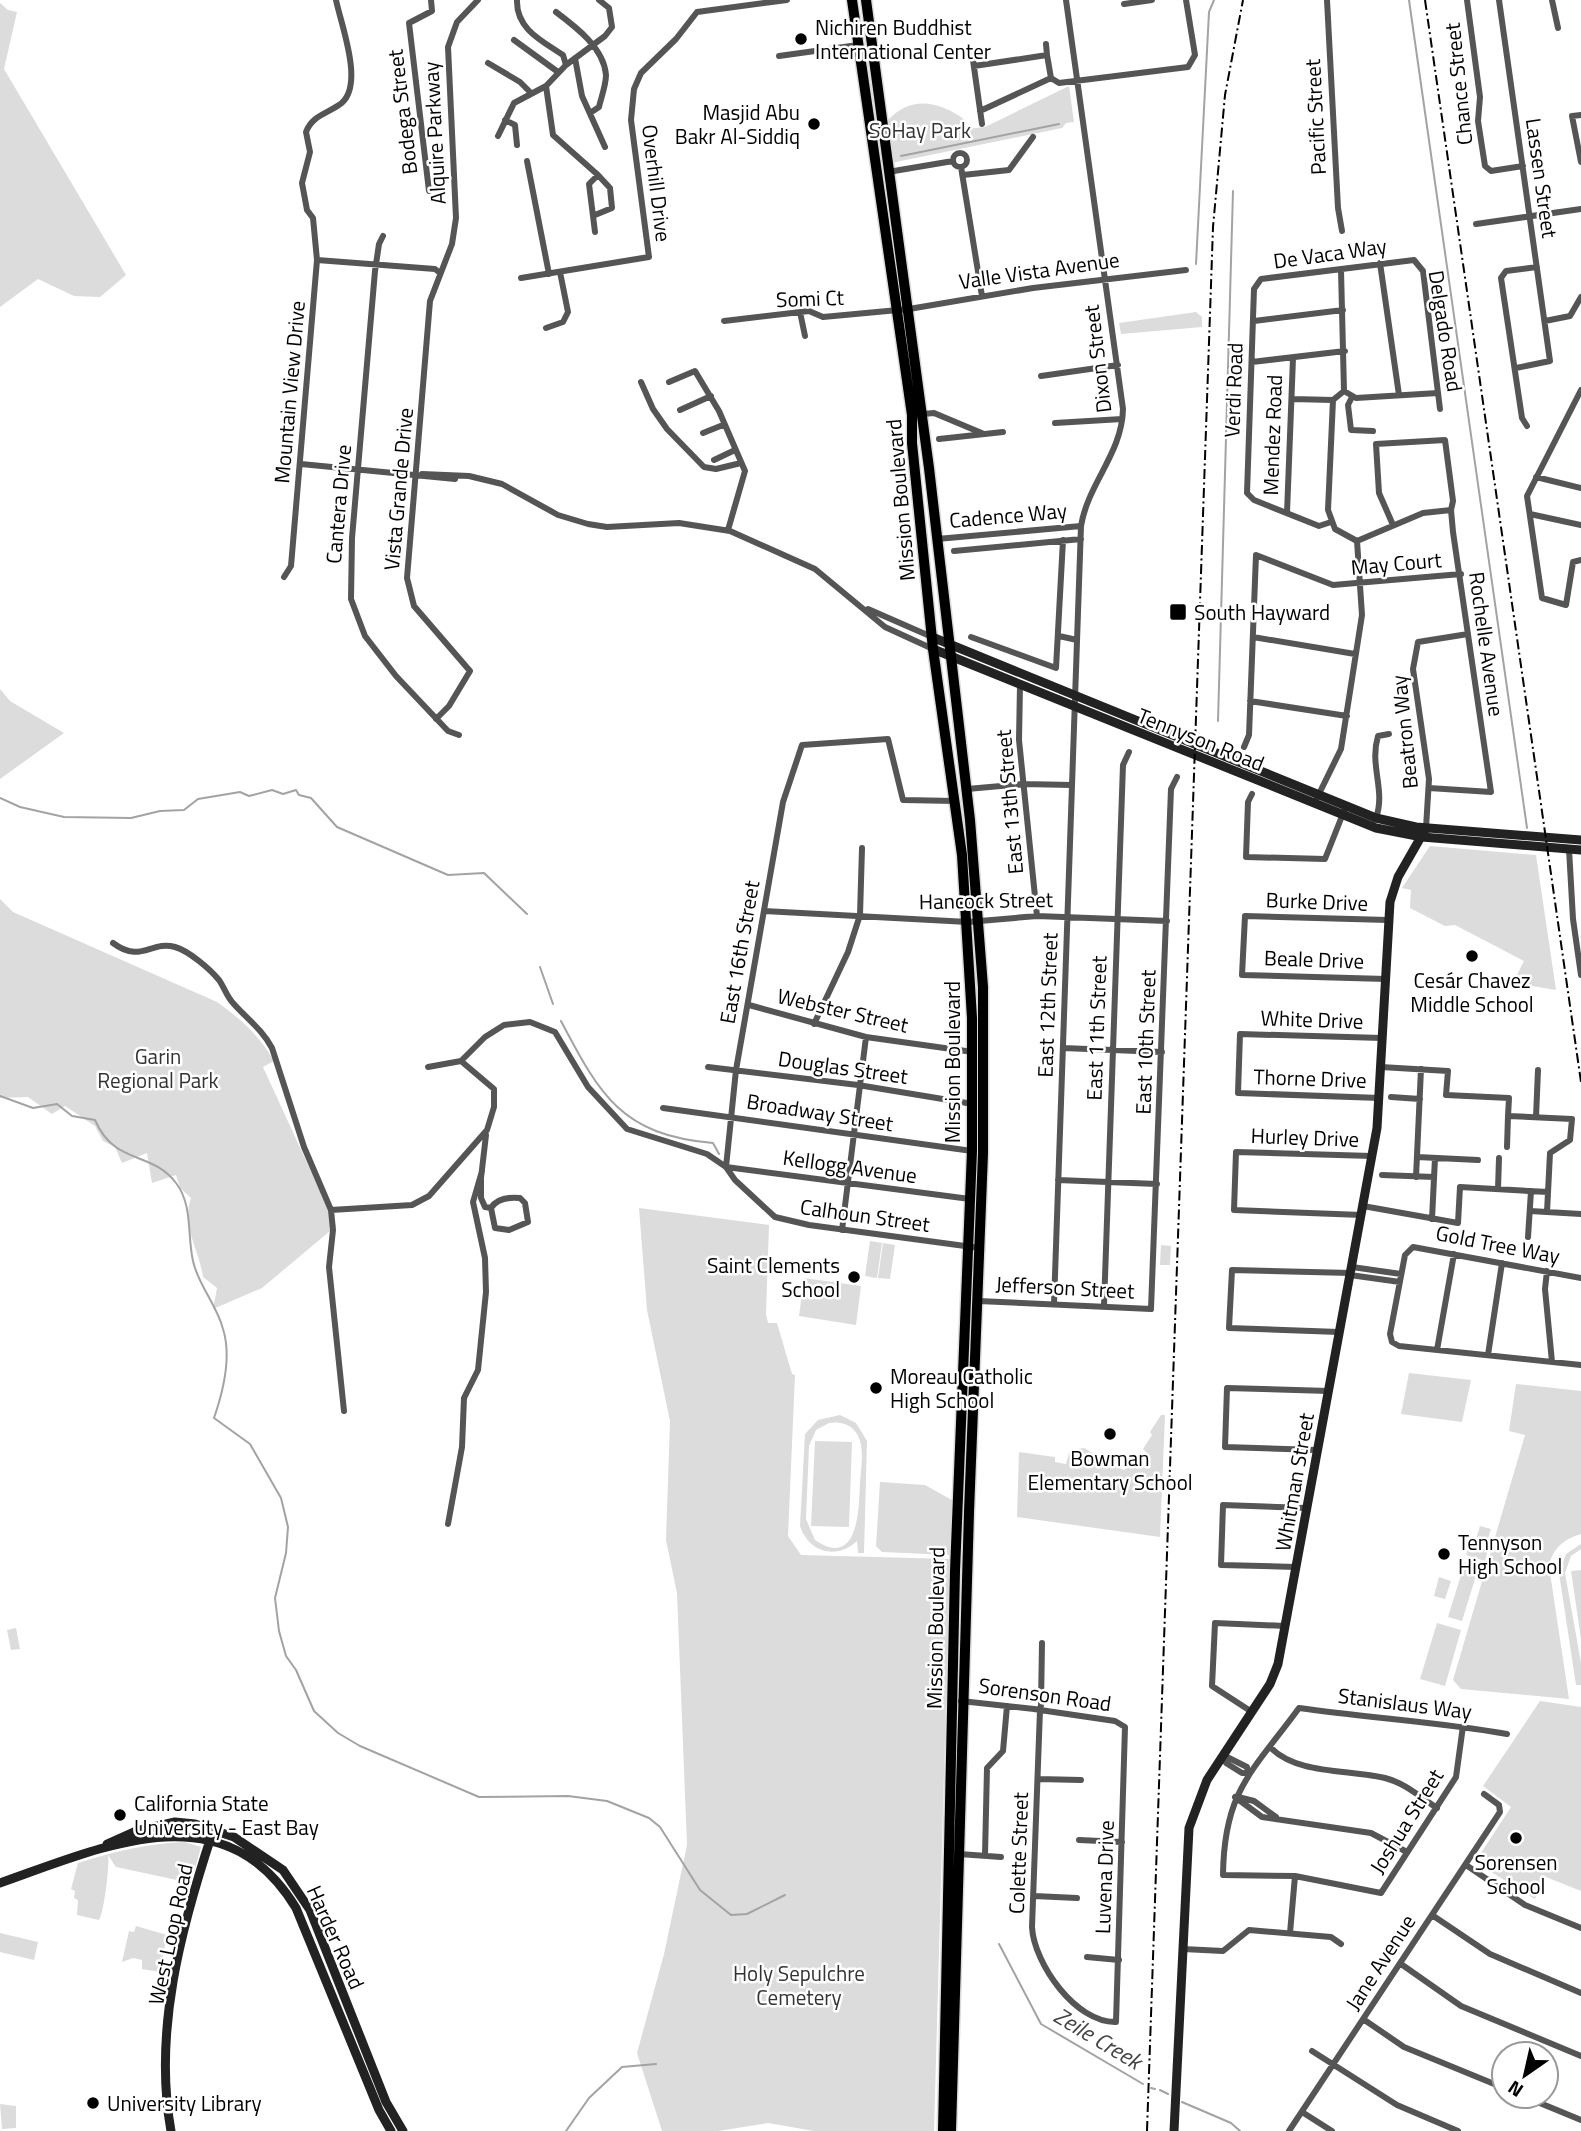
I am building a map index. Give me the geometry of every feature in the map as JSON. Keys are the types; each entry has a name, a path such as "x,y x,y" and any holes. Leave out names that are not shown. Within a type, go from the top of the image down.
{"main road":[{"name":"Mission Boulevard","path":"852,0 912,415 912,443 933,649 955,801 968,922 973,1104 957,1512 943,2131"},
{"name":"Mission Boulevard","path":"866,0 923,414 967,789 979,920 985,1088 968,1542 951,2131"},
{"path":"964,1344 976,1345"},
{"path":"957,1512 968,1542"},
{"path":"947,1977 951,1988 951,2008 955,2012"}],"street":[{"name":"Mountain View Drive","path":"284,577 291,566 317,260 313,218 307,210 302,183 310,152 306,132 309,124 341,104 349,94 351,53 335,0"},
{"name":"Bodega Street","path":"429,191 409,23 432,10 431,0"},
{"name":"Alquire Parkway","path":"440,273 452,244 456,218 448,47 457,22 478,0"},
{"path":"517,0 517,11 528,31 563,55 565,65"},
{"path":"498,136 514,103 530,92 546,86 565,65 612,27 609,8 599,0"},
{"name":"Overhill Drive","path":"521,278 649,257 631,120 634,89 641,73 676,39 696,12 787,0"},
{"name":"Dixon Street","path":"1066,0 1118,365 1122,419 1115,450 1088,496 1081,526 1076,702"},
{"path":"1124,4 1150,0"},
{"path":"1046,44 1051,78 1059,83 1121,78 1188,67 1195,55 1186,0"},
{"name":"Pacific Street","path":"1327,0 1338,208 1342,231"},
{"path":"1467,1 1476,0"},
{"name":"Lassen Street","path":"1499,0 1550,361 1516,368"},
{"path":"1552,0 1558,28"},
{"name":"Chance Street","path":"1467,1 1480,97 1478,121 1485,166 1491,171 1523,166"},
{"path":"555,12 575,26 593,45 606,74 600,107 590,113"},
{"path":"514,40 558,72"},
{"path":"779,56 858,46"},
{"path":"972,53 982,124"},
{"path":"974,66 1047,55"},
{"path":"575,58 582,96 605,147"},
{"path":"488,63 520,82 530,92"},
{"path":"981,111 1051,78"},
{"path":"546,86 553,135 610,188 612,208 595,215"},
{"path":"1581,115 1572,116 1581,162"},
{"path":"505,120 515,125 517,145"},
{"path":"962,171 1009,170 1033,137"},
{"path":"953,161 956,155 964,155 967,162 962,171"},
{"path":"527,161 549,274"},
{"path":"888,172 953,161"},
{"path":"953,161 962,171 982,296"},
{"path":"595,232 595,215 589,184 598,175"},
{"path":"1476,225 1581,209"},
{"name":"Cantera Drive","path":"383,236 376,264 349,573 354,613 365,636 387,666 448,731 459,735"},
{"path":"317,260 435,270 440,273"},
{"name":"De Vaca Way","path":"1254,289 1261,279 1414,260"},
{"name":"Delgado Road","path":"1414,260 1423,271 1440,409"},
{"path":"1380,263 1399,395"},
{"path":"1527,426 1522,418 1501,278 1506,271 1537,267"},
{"name":"Valle Vista Avenue","path":"897,311 1105,278 1186,270"},
{"path":"1292,399 1333,400 1344,391 1341,270"},
{"path":"546,328 564,321 568,312 560,272"},
{"name":"Vista Grande Drive","path":"436,719 449,706 470,671 425,622 410,598 407,578 419,474 430,301 440,273"},
{"name":"Verdi Road","path":"1254,289 1247,493 1287,513"},
{"path":"1545,321 1570,316 1581,297"},
{"path":"1254,321 1343,310"},
{"name":"Somi Ct","path":"724,321 809,311 823,317 897,311"},
{"path":"800,312 805,335"},
{"path":"1252,362 1345,351"},
{"name":"Mendez Road","path":"1287,513 1293,358"},
{"path":"1041,376 1118,365"},
{"path":"669,382 695,370 711,396 736,450 745,476 728,530"},
{"path":"641,382 653,410 667,429 704,467 716,469 741,463"},
{"path":"1577,561 1566,605 1542,598 1527,496 1581,390"},
{"path":"1344,391 1352,397 1438,393"},
{"path":"680,410 711,396"},
{"path":"1352,397 1348,405 1350,430 1373,431"},
{"path":"1333,400 1328,510 1331,522 1340,533 1357,541 1423,513 1451,510"},
{"path":"923,414 934,413 984,434"},
{"path":"1055,423 1122,419"},
{"path":"703,433 723,425"},
{"path":"939,439 1003,432"},
{"name":"Rochelle Avenue","path":"1393,525 1379,493 1376,444 1445,440 1453,501 1451,510 1491,792 1429,788"},
{"path":"714,460 736,450"},
{"name":"Tennyson Road","path":"301,464 477,479 515,490 558,515 607,527 679,523 728,530 808,565 892,632 933,649 995,664 1076,702 1317,799 1387,831 1546,843"},
{"path":"1536,477 1581,488"},
{"path":"1287,513 1320,526 1331,522"},
{"path":"1530,514 1581,526"},
{"name":"Cadence Way","path":"937,539 1081,526"},
{"path":"954,551 1081,539"},
{"path":"971,637 1056,668 1062,540"},
{"path":"1317,799 1340,754 1347,716 1362,615 1357,541"},
{"name":"May Court","path":"1253,637 1256,555 1320,582 1361,584 1461,574"},
{"name":"Tennyson Road","path":"860,604 894,623 932,637 950,652 1020,685 1076,702"},
{"name":"Beatron Way","path":"1424,832 1429,788 1414,677 1418,642 1468,634"},
{"path":"1244,747 1249,735 1253,637 1355,654"},
{"path":"1058,638 1077,640"},
{"path":"995,664 1002,649"},
{"name":"East 13th Street","path":"1020,685 1018,733 1037,916"},
{"path":"1250,701 1347,716"},
{"name":"East 12th Street","path":"1054,1304 1076,702"},
{"path":"1376,818 1382,799 1374,767 1376,748 1378,736 1389,734"},
{"name":"East 16th Street","path":"726,1167 736,1070 783,802 802,745 888,739 903,800 955,801"},
{"name":"East 11th Street","path":"1104,1306 1123,765 1129,752"},
{"name":"East 10th Street","path":"1151,1309 1171,789 1177,777"},
{"path":"967,789 1023,784 1072,785"},
{"path":"1252,794 1248,802 1246,857 1325,859 1344,811"},
{"name":"Tennyson Road","path":"1344,811 1424,832"},
{"name":"Whitman Street","path":"1174,2131 1189,1828 1201,1792 1276,1671 1373,1156 1380,1098 1388,920 1394,885 1424,832"},
{"path":"1546,843 1581,840"},
{"path":"1546,843 1581,850"},
{"path":"814,1024 848,952 859,915 862,848"},
{"path":"1569,849 1573,919 1581,975"},
{"name":"Hancock Street","path":"764,911 968,922 1037,916 1167,921"},
{"name":"Burke Drive","path":"1242,975 1245,916 1388,920"},
{"path":"113,943 125,952 176,947 212,973 231,1002 265,1033 304,1147 331,1210 333,1230 329,1267 344,1411"},
{"name":"Beale Drive","path":"1242,975 1385,979"},
{"name":"Webster Street","path":"749,1005 866,1037 973,1052"},
{"name":"Calhoun Street","path":"461,1061 485,1037 504,1025 530,1022 555,1032 588,1087 626,1129 707,1154 726,1167 735,1180 775,1217 842,1230 980,1248"},
{"name":"White Drive","path":"1238,1093 1240,1034 1382,1038"},
{"path":"842,1230 866,1037"},
{"path":"1063,1048 1162,1052"},
{"path":"428,1067 461,1061 494,1089 494,1107 487,1130 482,1171 481,1198 485,1207 491,1208"},
{"name":"Douglas Street","path":"708,1067 858,1085 973,1104"},
{"path":"1381,1067 1448,1071 1446,1095 1509,1098 1507,1147"},
{"path":"1416,1177 1421,1069"},
{"path":"1536,1118 1538,1070"},
{"name":"Thorne Drive","path":"1238,1093 1380,1098"},
{"path":"1391,1097 1420,1099"},
{"name":"Broadway Street","path":"663,1108 972,1151"},
{"path":"1508,1116 1572,1119 1570,1140 1551,1150 1547,1212"},
{"path":"331,1210 390,1207 422,1202 439,1187 487,1130"},
{"name":"Hurley Drive","path":"1362,1211 1234,1210 1236,1152 1373,1156"},
{"path":"1417,1157 1478,1160"},
{"path":"1432,1219 1435,1157"},
{"path":"1498,1189 1499,1158"},
{"name":"Kellogg Avenue","path":"726,1167 970,1199"},
{"path":"448,1524 462,1447 464,1398 478,1370 486,1292 485,1258 473,1202 482,1171"},
{"path":"1382,1175 1434,1177"},
{"path":"1058,1180 1157,1184"},
{"path":"1362,1211 1458,1223 1460,1187 1548,1192"},
{"path":"1528,1237 1531,1191"},
{"path":"505,1198 520,1198 525,1203 528,1222 518,1228 496,1230 491,1208 494,1202 505,1198"},
{"path":"1530,1211 1581,1214"},
{"name":"Gold Tree Way","path":"1401,1274 1405,1255 1410,1249 1417,1247 1581,1278"},
{"path":"1437,1350 1454,1254"},
{"path":"1488,1355 1502,1263"},
{"path":"1339,1332 1229,1328 1231,1270 1401,1274 1390,1334 1392,1342 1399,1346 1581,1365"},
{"path":"1547,1271 1545,1289 1552,1362"},
{"path":"1351,1272 1400,1282"},
{"name":"Jefferson Street","path":"978,1301 1151,1309"},
{"path":"1317,1450 1225,1447 1227,1388 1329,1391"},
{"path":"1296,1567 1221,1564 1223,1505 1307,1508"},
{"path":"1252,1712 1212,1686 1215,1623 1285,1626"},
{"name":"Colette Street","path":"1042,1643 1032,1927 1035,1946 1060,1991 1105,2022 1116,2022"},
{"name":"Sorenson Road","path":"952,1700 1120,1722 1126,1732"},
{"path":"985,1855 987,1768 1003,1751 1007,1706"},
{"name":"Stanislaus Way","path":"1270,1748 1299,1708 1379,1719 1428,1721 1507,1734"},
{"name":"Joshua Street","path":"1295,1876 1381,1893 1456,1777 1463,1726"},
{"name":"Luvena Drive","path":"1116,2022 1126,1732"},
{"path":"1290,1933 1295,1876 1223,1875 1224,1843 1235,1797 1248,1773 1270,1748 1293,1763 1348,1771 1399,1783 1437,1808"},
{"path":"1223,1755 1226,1763 1242,1773 1248,1773"},
{"path":"1038,1779 1081,1780"},
{"name":"Jane Avenue","path":"1289,2131 1500,1812 1499,1805 1484,1794"},
{"path":"1235,1797 1262,1817 1371,1833 1407,1852"},
{"name":"Harder Road","path":"95,1851 136,1831 175,1822 214,1829 266,1856 300,1891 386,2102 404,2131"},
{"name":"West Loop Road","path":"171,2131 164,2072 171,2003 185,1925 214,1829"},
{"name":"Harder Road","path":"0,1883 95,1851 163,1835 210,1839 241,1852 264,1867 282,1885 306,1930 379,2110 391,2131"},
{"path":"1079,1840 1122,1842"},
{"path":"960,1854 1002,1857"},
{"path":"1466,1865 1519,1902 1581,1927"},
{"path":"1034,1896 1077,1898"},
{"path":"1432,1915 1490,1954 1581,1993"},
{"path":"1182,1949 1223,1951 1249,1930 1331,1937 1341,1944"},
{"path":"1087,1958 1119,1960"},
{"path":"1401,1964 1461,2006 1581,2056"},
{"path":"1363,2019 1404,2047 1490,2082"},
{"path":"1312,2052 1397,2105 1458,2131"},
{"path":"1557,2110 1581,2120"},
{"path":"1301,2112 1332,2131"}],"green space":[{"path":"0,3 8,10 17,12 4,69 126,275 100,297 74,296 38,279 0,307"},
{"name":"SoHay Park","path":"1069,86 1074,122 1066,123 1062,128 891,163 887,121 906,107 915,104 935,105 965,120 967,129 985,127"},
{"path":"1196,312 1202,317 1202,327 1121,334 1119,323"},
{"path":"0,689 10,701 64,733 0,779"},
{"path":"1430,846 1536,855 1556,990 1513,983 1524,961 1455,925 1445,926 1410,908 1411,890 1402,888"},
{"name":"Garin Regional Park","path":"0,899 13,912 217,1002 249,1028 262,1043 274,1061 263,1067 336,1226 262,1288 213,1309 217,1288 203,1277 189,1228 188,1209 191,1198 180,1188 176,1175 152,1183 147,1153 122,1163 115,1147 103,1141 95,1126 65,1106 52,1114 28,1097 0,1098"},
{"name":"Holy Sepulchre Cemetery","path":"639,1208 769,1225 766,1314 768,1323 777,1323 792,1374 795,1375 788,1536 801,1555 950,1559 934,2131 814,2131 768,2123 718,2131 662,2131 637,2053 664,1954 687,1845 677,1593 666,1540 670,1421 647,1310"},
{"path":"870,1241 882,1243 877,1278 865,1276"},
{"path":"883,1243 895,1245 890,1279 878,1278"},
{"path":"1161,1245 1171,1246 1170,1265 1160,1265"},
{"path":"804,1278 861,1286 856,1325 799,1316"},
{"path":"1409,1373 1471,1380 1462,1422 1401,1414"},
{"path":"1516,1384 1581,1391 1581,1534 1560,1545 1549,1566 1569,1699 1461,1689 1453,1680 1525,1435 1509,1431"},
{"path":"840,1415 856,1423 867,1441 864,1553 858,1553 857,1541 841,1550 824,1551 810,1542 800,1526 805,1434 818,1420","holes":["829,1423 841,1423 852,1428 862,1451 857,1519 854,1532 840,1547 830,1547 815,1540 806,1519 809,1446 816,1430"]},
{"path":"1161,1415 1165,1415 1160,1537 1017,1517 1019,1452 1055,1457 1055,1462 1066,1464 1070,1450 1084,1448 1124,1470 1132,1460 1141,1466 1148,1454 1143,1449"},
{"path":"815,1441 852,1442 849,1527 811,1526"},
{"path":"880,1482 925,1485 952,1500 950,1555 882,1552 876,1546"},
{"path":"1480,1526 1491,1529 1485,1548 1482,1548 1488,1550 1485,1561 1466,1555 1469,1544 1474,1545"},
{"path":"1581,1544 1581,1549 1571,1556 1565,1573 1581,1663 1581,1685 1576,1685 1559,1573 1566,1554"},
{"path":"1465,1562 1479,1566 1462,1621 1448,1617"},
{"path":"1581,1570 1581,1639 1571,1571"},
{"path":"1439,1577 1451,1581 1445,1599 1434,1596"},
{"path":"1437,1623 1461,1630 1445,1686 1420,1679"},
{"path":"16,1628 20,1649 11,1650 7,1630"},
{"path":"1540,1701 1581,1707 1581,1891 1546,1877 1535,1899 1475,1862 1511,1807 1483,1786"},
{"path":"185,1842 201,1847 191,1883 116,1867 108,1855 106,1888 99,1920 77,1915 78,1900 74,1898 75,1891 71,1889 78,1863 104,1855 131,1849"},
{"path":"136,1926 167,1935 160,1972 142,1969 142,1960 133,1958 122,1962 129,1931 134,1932"},
{"path":"0,1933 38,1942 34,1960 0,1952"},
{"path":"0,2104 16,2106 16,2128 2,2129"}],"waterway":[{"path":"1196,264 1209,12 1214,0"},
{"path":"1409,0 1527,828"},
{"path":"901,156 1059,124"},
{"path":"1218,721 1233,191"},
{"path":"0,798 20,807 64,817 131,818 160,811 184,810 198,799 240,792 249,796 272,790 283,794 296,790 299,795 311,798 337,827 448,875 484,873 527,914"},
{"path":"540,967 553,1004"},
{"path":"561,1021 588,1070 617,1107 656,1131 713,1143 719,1154"},
{"path":"0,1096 33,1108 57,1104 72,1116 95,1120 103,1135 113,1145 156,1166 176,1183 181,1192 187,1210 195,1270 220,1320 226,1340 225,1374 214,1418 250,1444 281,1498 288,1527 286,1553 275,1598 279,1631 286,1656 296,1670 314,1711 338,1733 360,1746 479,1797 568,1796 607,1801 649,1818 660,1827 700,1890 731,1915 747,1914 785,1895"},
{"name":"Zeile Creek","path":"999,1944 1041,2024 1143,2084"},
{"path":"566,2131 589,2098 622,2067 656,2064"},
{"name":"Zeile Creek","path":"1151,2088 1155,2089"},
{"name":"Zeile Creek","path":"1160,2090 1168,2094"},
{"name":"Zeile Creek","path":"1182,2102 1231,2123 1240,2131"}],"railway":[{"path":"1147,2131 1213,227 1225,95 1243,0"},
{"path":"1425,0 1581,1082"}],"place":[{"name":"Nichiren Buddhist International Center","path":"801,39"},
{"name":"Masjid Abu Bakr Al-Siddiq","path":"814,124"},
{"name":"South Hayward","path":"1178,612"},
{"name":"Cesár Chavez Middle School","path":"1472,956"},
{"name":"Saint Clements School","path":"854,1277"},
{"name":"Moreau Catholic High School","path":"876,1388"},
{"name":"Bowman Elementary School","path":"1110,1434"},
{"name":"Tennyson High School","path":"1444,1554"},
{"name":"California State University - East Bay","path":"120,1815"},
{"name":"Sorensen School","path":"1516,1838"},
{"name":"University Library","path":"93,2103"}]}
